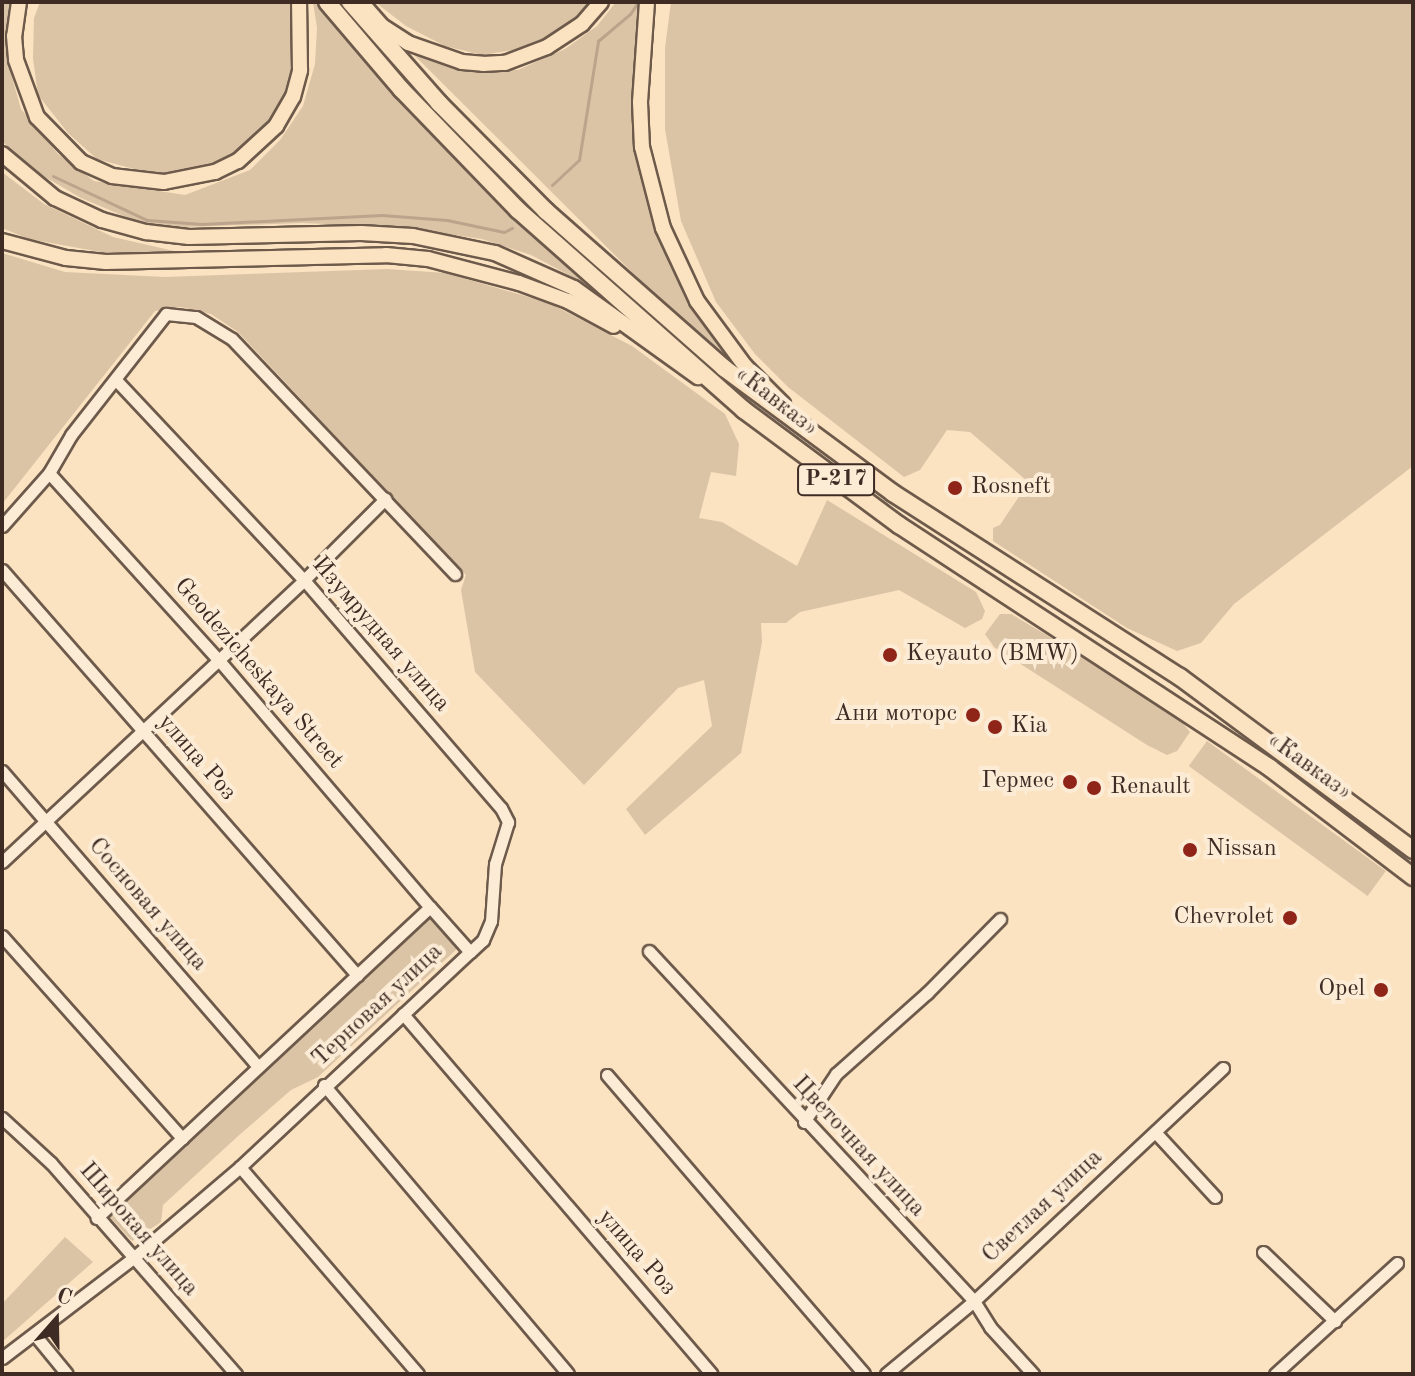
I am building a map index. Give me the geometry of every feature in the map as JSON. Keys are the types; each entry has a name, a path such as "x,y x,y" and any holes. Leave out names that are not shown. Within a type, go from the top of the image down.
{"highway":[{"name":"«Кавказ»","path":"327,2 402,90 518,210 744,410 899,525 1270,768 1413,877"},
{"name":"«Кавказ»","path":"350,2 477,143 619,279 735,377 855,467 1180,677 1413,850"},
{"path":"1022,577 1047,599 1156,669 1161,677 1151,679 1098,647 1070,635"},
{"path":"1270,742 1206,702 1198,704 1201,714 1270,768"}],"main road":[{"path":"19,2 14,36 16,60 37,117 81,162 112,176 164,182 202,176 238,161 276,126 293,97 300,70 299,2"},
{"path":"361,2 382,26 408,43 462,62 483,64 505,63 547,47 582,24 601,2"},
{"path":"647,2 640,102 642,147 659,216 676,263 697,301 745,366 855,467"},
{"path":"2,154 55,198 102,220 146,232 189,237 361,233 441,241 495,253 574,288 744,410"},
{"path":"2,241 66,258 106,262 386,255 428,259 474,269 568,301 608,322 744,410"}],"street":[{"path":"2,526 49,473 71,435 166,314 196,317 232,339 455,574"},
{"name":"Изумрудная улица","path":"116,380 304,580 501,808 508,822 495,864 491,921 483,940 470,952"},
{"name":"Geodezicheskaya Street","path":"49,473 217,658 430,907"},
{"path":"2,862 304,580 385,499"},
{"name":"улица Роз","path":"2,570 357,975"},
{"name":"Сосновая улица","path":"2,771 258,1067"},
{"name":"Терновая улица","path":"2,1358 132,1259 240,1167 324,1085 470,952 430,907 97,1218"},
{"path":"804,1122 836,1074 927,993 1000,919"},
{"path":"2,936 182,1138"},
{"name":"Цветочная улица","path":"649,951 804,1122 974,1301 990,1327 1033,1374"},
{"name":"улица Роз","path":"403,1014 712,1374"},
{"name":"Светлая улица","path":"886,1374 974,1301 1223,1068"},
{"path":"607,1075 864,1374"},
{"path":"324,1085 568,1374"},
{"name":"Широкая улица","path":"2,1118 51,1163 236,1374"},
{"path":"1156,1133 1215,1197"},
{"path":"240,1167 418,1374"},
{"path":"1263,1252 1335,1321"},
{"path":"1275,1374 1397,1263"},
{"path":"35,1335 67,1374"}],"shaded area":[{"path":"2,2 15,2 8,23 11,74 21,109 58,154 94,181 185,195 250,170 280,140 303,106 315,64 317,28 313,2 318,2 466,166 588,285 531,255 482,239 399,227 302,223 184,227 138,222 81,198 33,170 2,141"},
{"path":"40,2 292,2 299,55 290,92 270,128 239,156 201,170 160,176 97,159 68,133 38,95 33,58 34,18"},
{"path":"375,2 590,2 564,27 542,39 513,50 482,55 445,46 406,26"},
{"path":"616,2 644,2 634,97 638,160 659,236 686,293 732,361 668,308 407,48 435,61 473,68 518,70 565,49 597,26"},
{"path":"671,2 1413,2 1413,466 1234,604 1201,643 1177,651 1127,628 993,541 993,528 1000,525 1026,486 1026,480 970,432 947,430 920,470 904,477 788,387 755,354 716,302 681,221 665,129 665,48"},
{"path":"2,172 44,204 113,237 174,251 117,255 29,239 2,228"},
{"path":"2,253 65,272 165,277 387,269 446,273 549,303 632,346 725,414 739,444 736,476 711,472 699,518 722,522 797,566 827,500 976,592 985,611 982,619 965,628 899,590 800,612 786,623 761,623 762,642 741,753 645,835 626,809 712,726 704,680 678,688 584,785 475,672 461,590 466,575 238,332 211,314 181,307 155,311 2,504"},
{"path":"1000,614 1011,614 1169,707 1190,732 1177,751 1167,755 1147,745 994,647 985,634"},
{"path":"1207,741 1386,871 1368,896 1189,766"},
{"path":"431,917 458,948 318,1077 291,1090 237,1137 163,1205 161,1222 132,1241 106,1213"},
{"path":"65,1237 93,1262 2,1342 2,1304"}],"waterway":[{"path":"552,185 579,160 598,41 630,14 638,2"},
{"path":"53,176 147,220 202,224 382,215 447,220 504,232 512,228"}],"place":[{"name":"Rosneft","path":"955,488"},
{"name":"Keyauto (BMW)","path":"890,655"},
{"name":"Ани моторс","path":"973,715"},
{"name":"Kia","path":"995,727"},
{"name":"Гермес","path":"1070,782"},
{"name":"Renault","path":"1094,788"},
{"name":"Nissan","path":"1190,850"},
{"name":"Chevrolet","path":"1290,918"},
{"name":"Opel","path":"1381,990"}]}
